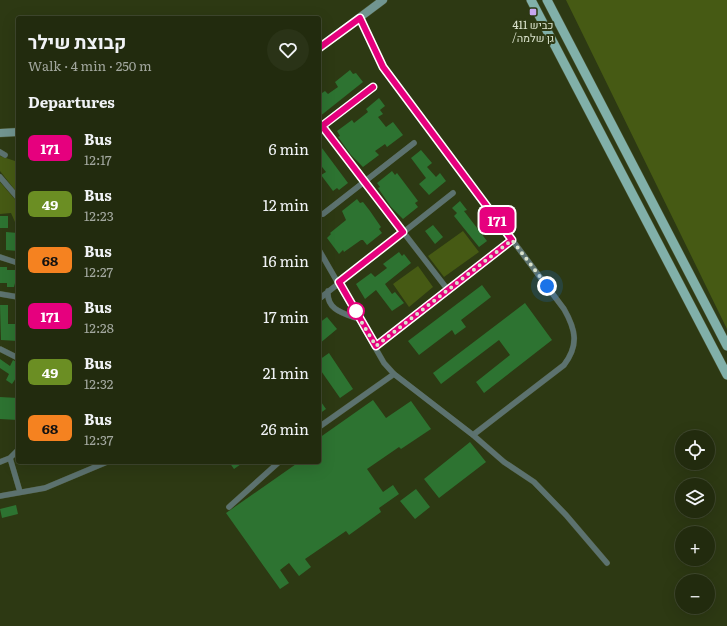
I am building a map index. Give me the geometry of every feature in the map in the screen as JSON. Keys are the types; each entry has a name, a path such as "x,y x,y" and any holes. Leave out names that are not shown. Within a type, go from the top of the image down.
{"main road":[{"path":"531,0 727,375"},
{"path":"547,0 727,346"}],"street":[{"path":"321,47 383,0"},
{"path":"360,18 383,67 570,320 575,333 572,354 564,365 473,435"},
{"path":"321,127 373,87"},
{"path":"321,129 448,290"},
{"path":"0,133 16,132"},
{"path":"323,214 414,143"},
{"path":"0,177 16,196"},
{"path":"321,297 453,192"},
{"path":"376,346 512,240"},
{"path":"321,253 376,346 384,363 394,374 473,435 504,462 534,482 566,515 607,563"},
{"path":"0,257 16,262"},
{"path":"328,291 330,305 339,312 361,320"},
{"path":"0,294 16,297"},
{"path":"0,349 16,357"},
{"path":"321,426 394,374"},
{"path":"0,462 10,458 16,452"},
{"path":"10,458 20,492"},
{"path":"0,496 45,488 102,464"},
{"path":"229,507 278,464"}],"green space":[{"path":"566,0 727,0 727,329"},
{"path":"0,156 16,161 16,190 15,190 0,171"},
{"path":"0,182 16,201 16,221 15,222 11,213 0,214"},
{"path":"463,231 479,252 444,277 428,256"},
{"path":"418,266 433,287 409,307 393,284"}],"building":[{"path":"350,70 353,74 356,73 363,82 321,115 321,94 325,91 328,94 338,87 335,82"},
{"path":"379,98 385,106 380,110 383,114 378,117 386,127 393,122 403,135 387,147 385,144 375,151 379,155 363,167 351,155 338,137 340,136 337,131 352,120 354,123 368,112 366,109"},
{"path":"321,147 348,183 339,190 337,188 333,191 321,175 326,172 321,166"},
{"path":"421,150 432,163 427,167 436,177 440,173 446,181 429,195 419,184 426,178 411,158"},
{"path":"392,171 395,175 397,173 418,201 415,203 418,207 403,219 391,207 378,188 380,187 377,183"},
{"path":"357,199 360,203 363,202 370,211 381,227 379,229 382,233 367,245 363,240 361,240 344,252 343,250 339,254 327,238 331,234 330,233 346,220 342,211"},
{"path":"460,201 467,210 464,211 487,241 479,247 454,216 457,213 452,208"},
{"path":"0,216 8,216 8,228 0,228"},
{"path":"433,225 443,237 435,244 425,231"},
{"path":"6,232 16,233 16,251 6,250"},
{"path":"399,252 402,256 404,254 411,263 385,284 392,294 395,292 404,303 392,311 376,290 365,299 356,284 371,273 375,277 387,268 383,264"},
{"path":"0,267 7,267 7,270 16,270 16,283 14,287 7,287 7,283 0,283"},
{"path":"482,285 491,297 461,320 466,327 455,335 452,330 419,355 408,341"},
{"path":"525,303 552,340 484,393 476,382 510,355 499,340 441,384 433,373"},
{"path":"0,305 8,305 8,324 16,324 16,341 1,340"},
{"path":"327,317 337,329 321,342 321,322"},
{"path":"329,353 353,389 340,398 321,371 321,359"},
{"path":"0,359 10,366 13,360 16,362 16,378 12,384 6,380 9,374 0,368"},
{"path":"0,397 16,398 16,420 0,419"},
{"path":"373,400 386,418 411,401 431,429 401,449 399,447 367,469 383,492 393,485 399,494 379,508 381,512 349,535 346,531 305,559 311,567 299,576 289,563 280,570 289,583 280,589 226,513 296,464 321,464 321,437"},
{"path":"321,402 326,409 321,413"},
{"path":"470,442 486,462 439,498 424,479"},
{"path":"230,464 241,464 234,469"},
{"path":"416,489 430,507 415,519 400,501"},
{"path":"16,505 18,514 2,518 0,509"}],"bus line":[{"name":"171","path":"321,46 360,18 365,32 383,67 512,240 376,346 339,282 403,232 322,126 373,87"}],"place":[{"name":"כביש 411 /גן שלמה","path":"533,12"}],"route":[{"path":"356,311 353,308 376,346 512,240 547,286"}]}
